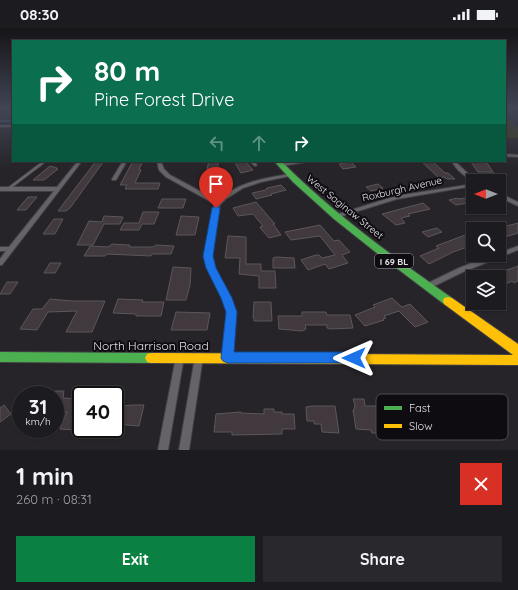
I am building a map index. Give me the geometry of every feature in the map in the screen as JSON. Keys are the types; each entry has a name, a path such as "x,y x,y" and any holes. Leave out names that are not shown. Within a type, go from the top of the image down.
{"street":[{"path":"506,155 518,156"},
{"path":"0,263 79,162"},
{"path":"114,179 124,162"},
{"path":"159,162 163,172 168,176 219,203"},
{"path":"253,162 256,165"},
{"path":"279,163 293,162"},
{"path":"454,162 466,175"},
{"name":"West Saginaw Street","path":"279,163 290,175 337,216 428,286 518,351"},
{"path":"228,358 231,312 227,298 211,268 208,256 216,208 219,203 236,190 247,184 290,175"},
{"name":"Roxburgh Avenue","path":"337,216 396,198 466,186"},
{"path":"0,189 58,189"},
{"path":"506,198 518,204"},
{"path":"506,252 518,248"},
{"path":"0,249 11,249"},
{"path":"428,286 481,262"},
{"name":"North Harrison Road","path":"0,357 518,360"},
{"path":"163,450 180,357"},
{"path":"184,450 199,357"}],"lane":[{"path":"8,189 44,162"}],"shaded area":[{"path":"506,129 518,129 518,138 506,138"}],"building":[{"path":"95,162 103,162 70,208 66,211 58,211"},
{"path":"132,162 142,162 139,169 141,170 135,183 160,183 158,189 125,189 127,185 120,185"},
{"path":"209,162 219,162 217,169 207,169"},
{"path":"235,162 246,162 253,170 241,173"},
{"path":"351,162 356,167 343,169 339,164"},
{"path":"422,162 433,162 445,173 448,173 455,179 447,179 444,177 439,178"},
{"path":"471,162 487,163 494,174 489,174 491,172 478,172"},
{"path":"50,166 58,169 44,180 33,180"},
{"path":"378,184 383,188 371,191 366,187"},
{"path":"281,185 286,190 271,194 272,195 256,199 252,193 266,190 267,188"},
{"path":"28,197 37,197 26,210 17,210"},
{"path":"466,198 466,203 456,205 449,200"},
{"path":"162,199 186,199 183,208 158,208"},
{"path":"256,202 275,224 273,224 281,235 269,238 260,227 263,226 253,214 238,216 233,208"},
{"path":"423,203 430,209 408,214 410,216 401,218 405,223 396,225 382,214"},
{"path":"143,212 159,212 154,224 142,224 139,230 120,230 124,223 139,223"},
{"path":"104,216 123,217 120,224 104,224 93,245 77,245 89,221 102,222"},
{"path":"181,216 199,217 195,235 176,235"},
{"path":"54,219 63,219 55,234 43,234"},
{"path":"518,223 518,233 506,237 506,226"},
{"path":"320,225 334,241 339,240 350,252 342,255 348,263 329,269 325,264 308,270 301,260 316,255 319,255 322,258 335,255 320,236 291,240 285,232"},
{"path":"437,228 442,232 428,237 422,232"},
{"path":"466,235 466,247 429,264 420,256 439,248 436,246"},
{"path":"228,236 246,237 246,264 261,264 261,271 275,271 276,288 259,288 259,276 239,274 240,258 225,258"},
{"path":"112,244 130,245 129,247 153,247 156,245 174,246 171,254 152,254 151,256 107,254 105,256 84,256 90,246 108,247"},
{"path":"273,258 294,258 295,268 273,268"},
{"path":"50,263 61,263 55,273 44,273"},
{"path":"518,266 518,281 514,283 512,281 506,284 506,270"},
{"path":"173,267 191,268 190,285 186,300 166,300"},
{"path":"7,282 18,282 10,294 0,294"},
{"path":"392,298 402,307 410,304 428,322 415,327 399,311 384,316 386,318 383,319 384,320 365,326 355,315 375,307 373,305"},
{"path":"50,299 105,301 92,332 66,332 77,311 48,312 37,330 20,329 33,309 42,309"},
{"path":"118,299 143,300 142,302 164,302 161,316 136,316 136,314 113,313"},
{"path":"254,302 271,302 272,321 254,321"},
{"path":"176,312 210,313 207,330 171,330"},
{"path":"302,312 326,312 327,315 350,315 353,328 331,329 327,328 327,325 305,325 306,329 302,331 279,329 278,316 302,316"},
{"path":"64,398 72,398 72,430 64,429 64,419 67,412 64,412"},
{"path":"353,399 364,399 365,406 376,406 376,433 372,433 371,430 356,429 353,410 355,405"},
{"path":"4,405 11,414 0,422 0,408"},
{"path":"144,405 139,426 124,425 124,406"},
{"path":"335,406 339,433 322,432 321,424 314,424 314,421 307,421 306,407"},
{"path":"264,409 274,409 274,412 282,412 282,414 294,414 295,429 282,429 282,434 232,435 232,432 214,432 216,414 241,412 264,414"}],"traffic: fast":[{"path":"278,162 296,181 337,218 448,301"},
{"path":"0,357 151,358"}],"traffic: slow":[{"path":"448,301 518,351"},
{"path":"151,358 518,360"}],"route":[{"path":"216,208 208,261 227,298 231,312 232,320 228,358 354,358"}]}
